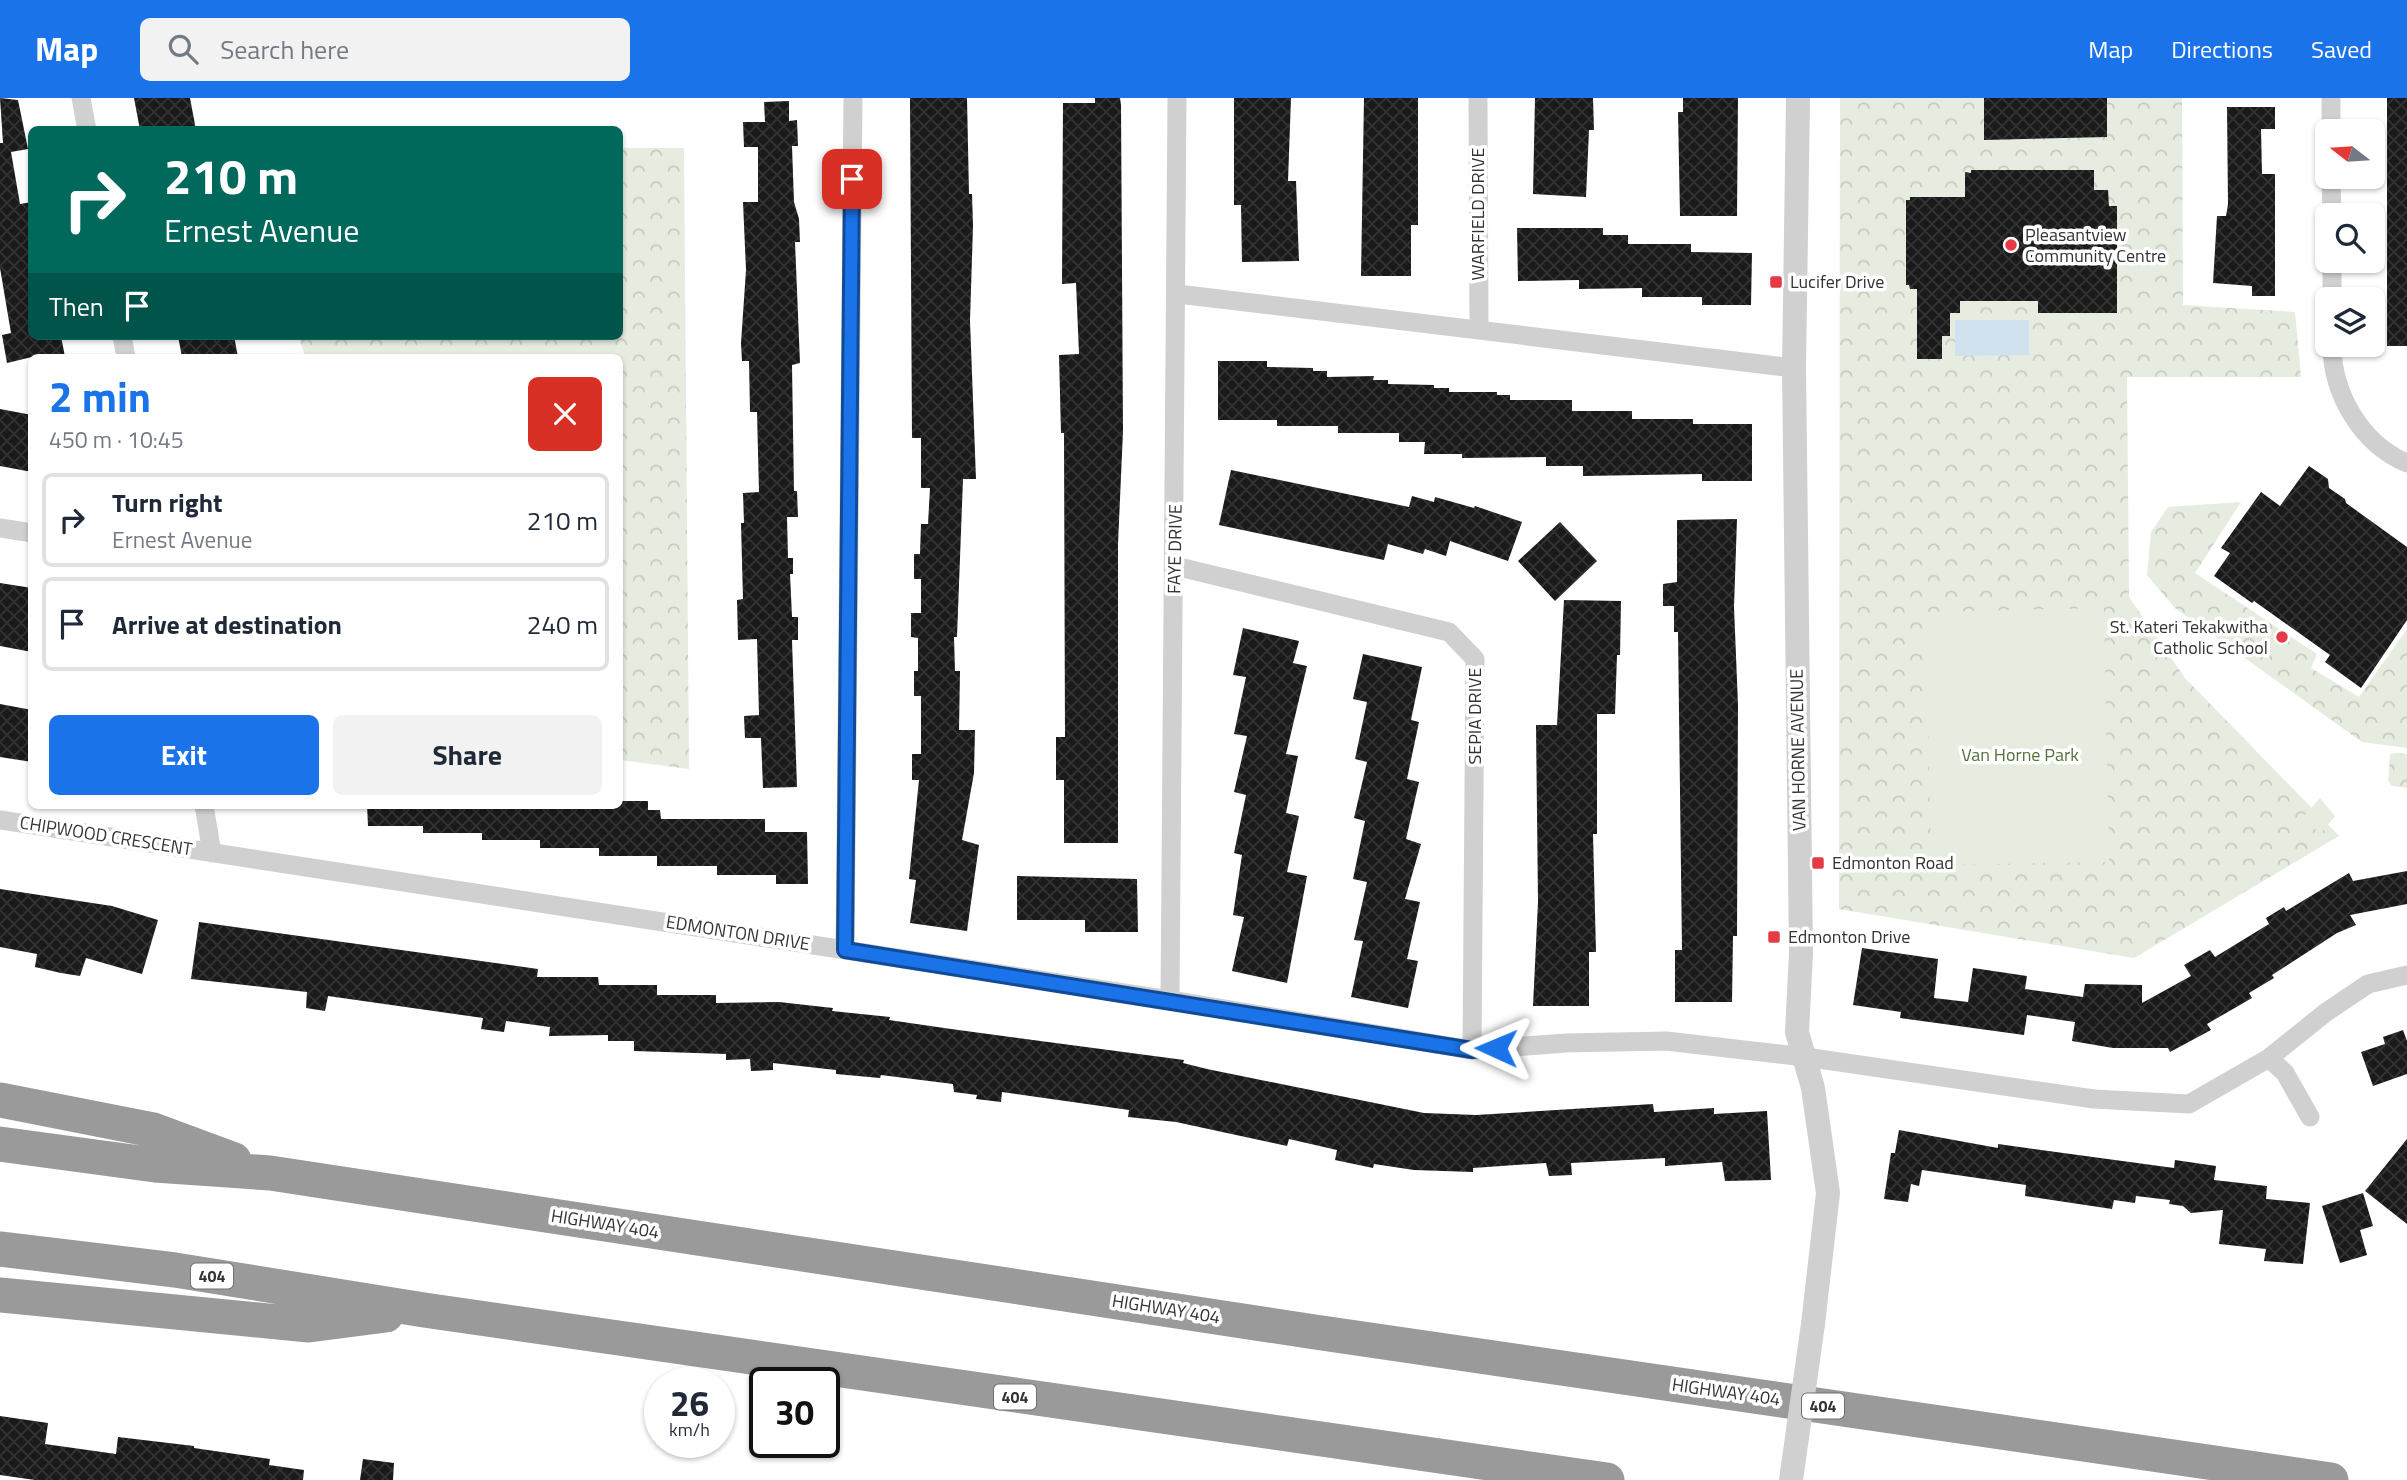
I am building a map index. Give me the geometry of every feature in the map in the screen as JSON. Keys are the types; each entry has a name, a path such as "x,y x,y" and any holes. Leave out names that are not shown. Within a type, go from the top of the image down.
{"highway":[{"path":"0,1100 153,1130 270,1173"},
{"name":"HIGHWAY 404","path":"0,1144 155,1165 270,1173 1329,1334 2331,1480"},
{"name":"404","path":"0,1249 175,1270 424,1310 1607,1480"},
{"path":"0,1295 309,1325 424,1310"}],"street":[{"path":"81,98 86,126"},
{"path":"845,950 853,98"},
{"name":"FAYE DRIVE","path":"1170,1000 1178,295 1177,98"},
{"name":"WARFIELD DRIVE","path":"1478,98 1479,330"},
{"name":"VAN HORNE AVENUE","path":"1791,1480 1828,1193 1813,1088 1797,1032 1801,953 1794,368 1798,98"},
{"path":"2331,98 2331,119"},
{"path":"1178,295 1794,368"},
{"path":"2332,357 2340,395 2361,429 2392,457 2407,463"},
{"path":"0,528 28,532"},
{"name":"SEPIA DRIVE","path":"1175,566 1449,632 1475,659 1472,1050"},
{"path":"205,809 212,853"},
{"name":"CHIPWOOD CRESCENT","path":"0,820 212,853"},
{"name":"EDMONTON DRIVE","path":"212,853 1170,1000 1472,1050 1566,1043 1666,1041 1805,1057"},
{"path":"1805,1057 2094,1099 2189,1104 2269,1058 2325,1013 2368,984 2407,975"},
{"path":"2269,1058 2285,1073 2311,1116"}],"green space":[{"name":"Van Horne Park","path":"1840,98 2182,98 2183,305 2295,312 2301,377 2127,377 2129,597 2185,678 2339,836 2134,958 1839,909"},
{"path":"623,148 684,148 689,769 623,760 623,354 304,354 300,340 623,340"},
{"path":"2241,502 2195,573 2317,654 2311,668 2359,697 2407,629 2407,748 2362,742 2175,608 2147,575 2151,532 2168,507"},
{"path":"2104,608 2109,862 1931,865 1926,612"},
{"path":"2390,754 2407,754 2407,788 2392,786 2388,781"},
{"path":"2320,798 2335,816 2322,832 2298,823"}],"water":[{"path":"1955,320 2029,320 2029,355 1955,356"}],"building":[{"path":"0,98 18,100 28,149 11,152 20,204 28,203 28,340 62,340 64,354 28,354 28,358 7,363 2,335 11,333 0,268 0,143 3,143"},
{"path":"134,98 190,98 195,126 139,126"},
{"path":"910,98 967,98 969,194 972,194 973,226 970,321 976,479 963,479 957,637 954,637 955,671 960,671 959,730 975,730 974,773 962,840 979,845 967,931 910,923 916,880 909,879 919,780 912,780 912,754 921,754 921,696 914,696 914,671 918,671 918,638 911,637 911,613 921,613 921,579 914,579 914,554 920,554 921,524 928,524 930,488 921,488 921,438 912,438"},
{"path":"1095,98 1120,98 1121,105 1123,431 1118,544 1118,843 1064,843 1064,780 1056,780 1056,737 1065,737 1064,433 1061,433 1059,355 1079,354 1076,283 1062,284 1063,103 1095,103"},
{"path":"1234,98 1291,98 1288,181 1296,181 1299,261 1242,262 1241,205 1234,205"},
{"path":"1364,98 1418,98 1418,225 1411,225 1411,276 1361,276"},
{"path":"1535,98 1593,98 1594,130 1589,130 1586,197 1533,194"},
{"path":"1683,98 1738,98 1737,216 1680,216 1678,112 1683,112"},
{"path":"1984,98 2107,98 2107,137 1984,140"},
{"path":"2387,98 2407,98 2407,346 2387,346"},
{"path":"789,101 789,121 797,120 798,146 792,146 794,202 799,219 800,242 795,242 800,363 792,365 794,491 797,491 798,517 787,517 788,558 793,558 793,574 790,574 792,617 798,617 798,640 792,640 797,787 763,788 761,738 745,738 744,716 759,715 757,639 738,640 737,600 743,599 743,493 759,492 757,412 750,412 749,361 742,361 741,343 746,270 743,202 758,202 758,147 744,147 743,122 765,122 764,102"},
{"path":"2227,107 2275,107 2275,129 2261,129 2262,174 2275,174 2275,296 2252,296 2252,286 2213,283 2217,216 2226,216 2228,204"},
{"name":"Pleasantview Community Centre","path":"1971,170 2094,170 2094,190 2108,190 2109,206 2117,206 2117,313 2038,313 2038,301 1960,301 1960,313 1950,313 1950,336 1942,336 1942,359 1917,359 1917,289 1910,289 1909,285 1906,285 1906,200 1910,200 1910,197 1965,197 1965,172 1971,173"},
{"path":"1517,228 1603,228 1603,235 1628,235 1628,244 1691,244 1691,252 1752,253 1751,305 1702,305 1702,297 1642,297 1642,288 1579,289 1579,280 1518,281"},
{"path":"179,340 235,340 237,354 181,354"},
{"path":"1218,361 1267,361 1267,367 1327,371 1327,377 1374,376 1373,380 1388,380 1388,384 1434,385 1434,388 1449,388 1449,392 1497,392 1497,395 1510,395 1510,400 1572,400 1572,411 1632,411 1632,419 1693,419 1693,424 1752,424 1752,481 1702,481 1702,474 1583,476 1583,466 1546,466 1546,457 1462,458 1462,454 1424,454 1425,442 1399,442 1399,433 1338,433 1338,426 1277,426 1277,420 1218,420"},
{"path":"0,409 28,414 28,471 0,466"},
{"path":"2309,466 2328,479 2329,488 2345,499 2346,503 2407,547 2407,620 2361,688 2325,662 2330,655 2214,576 2230,553 2221,548 2261,492 2280,506"},
{"path":"1231,470 1409,507 1412,496 1434,502 1435,497 1474,508 1475,506 1522,522 1508,561 1450,541 1446,556 1425,549 1423,554 1388,544 1384,560 1219,525"},
{"path":"1737,519 1734,607 1738,705 1737,936 1733,936 1732,1002 1675,1002 1675,950 1682,950 1678,632 1674,632 1674,606 1663,606 1663,584 1677,582 1677,520"},
{"path":"1560,522 1597,561 1555,601 1518,561"},
{"path":"0,583 28,587 28,651 0,646"},
{"path":"1564,600 1621,601 1620,655 1617,655 1615,714 1597,714 1597,834 1593,834 1596,952 1589,952 1589,1006 1533,1006 1538,902 1536,725 1557,725"},
{"path":"1243,628 1299,641 1293,663 1307,666 1286,754 1298,756 1286,813 1299,816 1287,872 1307,876 1287,983 1232,971 1244,917 1233,915 1242,855 1234,853 1246,795 1234,792 1247,736 1234,734 1246,677 1233,675"},
{"path":"1363,654 1422,667 1411,720 1419,722 1407,779 1419,782 1406,839 1421,844 1405,899 1420,902 1407,959 1418,961 1408,1008 1351,997 1363,941 1354,940 1367,882 1353,879 1365,821 1354,818 1367,762 1355,759 1367,702 1353,699"},
{"path":"0,704 28,709 28,761 0,757"},
{"path":"623,801 648,801 648,810 660,810 661,819 765,819 765,832 807,832 808,884 776,884 776,875 717,875 717,866 657,866 657,856 599,856 599,848 540,848 540,840 482,840 482,833 423,833 423,826 368,826 367,809 623,809"},
{"path":"2407,871 2407,904 2350,915 2356,925 2337,933 2272,975 2274,978 2249,993 2252,998 2207,1024 2211,1030 2170,1052 2168,1048 2113,1048 2072,1041 2075,1022 2027,1015 2024,1035 1900,1018 1901,1012 1853,1005 1862,948 1938,959 1934,998 1968,1002 1973,968 2027,976 2025,989 2083,997 2085,984 2142,985 2142,1003 2191,976 2184,965 2210,950 2215,957 2269,924 2266,918 2284,907 2286,911 2349,873 2353,881"},
{"path":"1017,876 1137,879 1138,932 1085,932 1085,920 1017,920"},
{"path":"0,889 112,906 158,920 142,974 86,958 80,976 61,973 35,967 37,954 0,947"},
{"path":"199,922 538,969 537,977 598,977 599,985 657,985 657,995 716,995 716,1003 779,1002 833,1008 832,1011 890,1017 889,1020 1184,1060 1183,1063 1207,1069 1424,1113 1476,1115 1653,1104 1654,1112 1714,1108 1714,1114 1767,1111 1771,1180 1725,1181 1722,1162 1665,1166 1665,1158 1571,1163 1572,1175 1549,1176 1546,1163 1473,1168 1473,1172 1414,1170 1374,1164 1373,1168 1335,1160 1337,1150 1289,1139 1287,1146 1176,1122 1128,1117 1129,1110 1002,1092 1001,1102 976,1099 977,1095 954,1092 953,1084 881,1075 880,1078 836,1074 836,1070 773,1063 773,1070 751,1071 750,1059 726,1060 726,1054 634,1051 634,1041 608,1041 608,1035 549,1036 550,1027 506,1021 504,1032 481,1029 483,1018 328,996 325,1011 306,1008 307,992 191,979"},
{"path":"2403,1030 2407,1041 2407,1074 2373,1086 2361,1052 2385,1044 2383,1037"},
{"path":"1899,1130 1998,1148 1998,1144 2174,1168 2175,1160 2216,1166 2214,1180 2267,1186 2266,1199 2310,1203 2303,1264 2264,1261 2266,1249 2219,1244 2223,1210 2191,1213 2183,1206 2169,1204 2170,1200 2136,1196 2135,1203 2114,1200 2112,1209 2025,1196 2026,1185 1922,1170 1919,1186 1911,1184 1908,1202 1884,1199 1891,1153 1895,1153"},
{"path":"2407,1139 2407,1224 2365,1191"},
{"path":"2363,1193 2373,1226 2360,1230 2367,1255 2340,1263 2322,1206"},
{"path":"0,1416 48,1423 45,1444 116,1454 118,1437 194,1446 270,1459 269,1465 304,1470 303,1480 35,1480 0,1475"},
{"path":"363,1459 394,1463 393,1480 360,1480"}],"place":[{"name":"Pleasantview Community Centre","path":"2011,245"},
{"name":"Lucifer Drive","path":"1776,282"},
{"name":"St. Kateri Tekakwitha Catholic School","path":"2282,637"},
{"name":"Edmonton Road","path":"1818,863"},
{"name":"Edmonton Drive","path":"1774,937"}],"route":[{"path":"852,179 845,950 1472,1050 1496,1048"}]}
